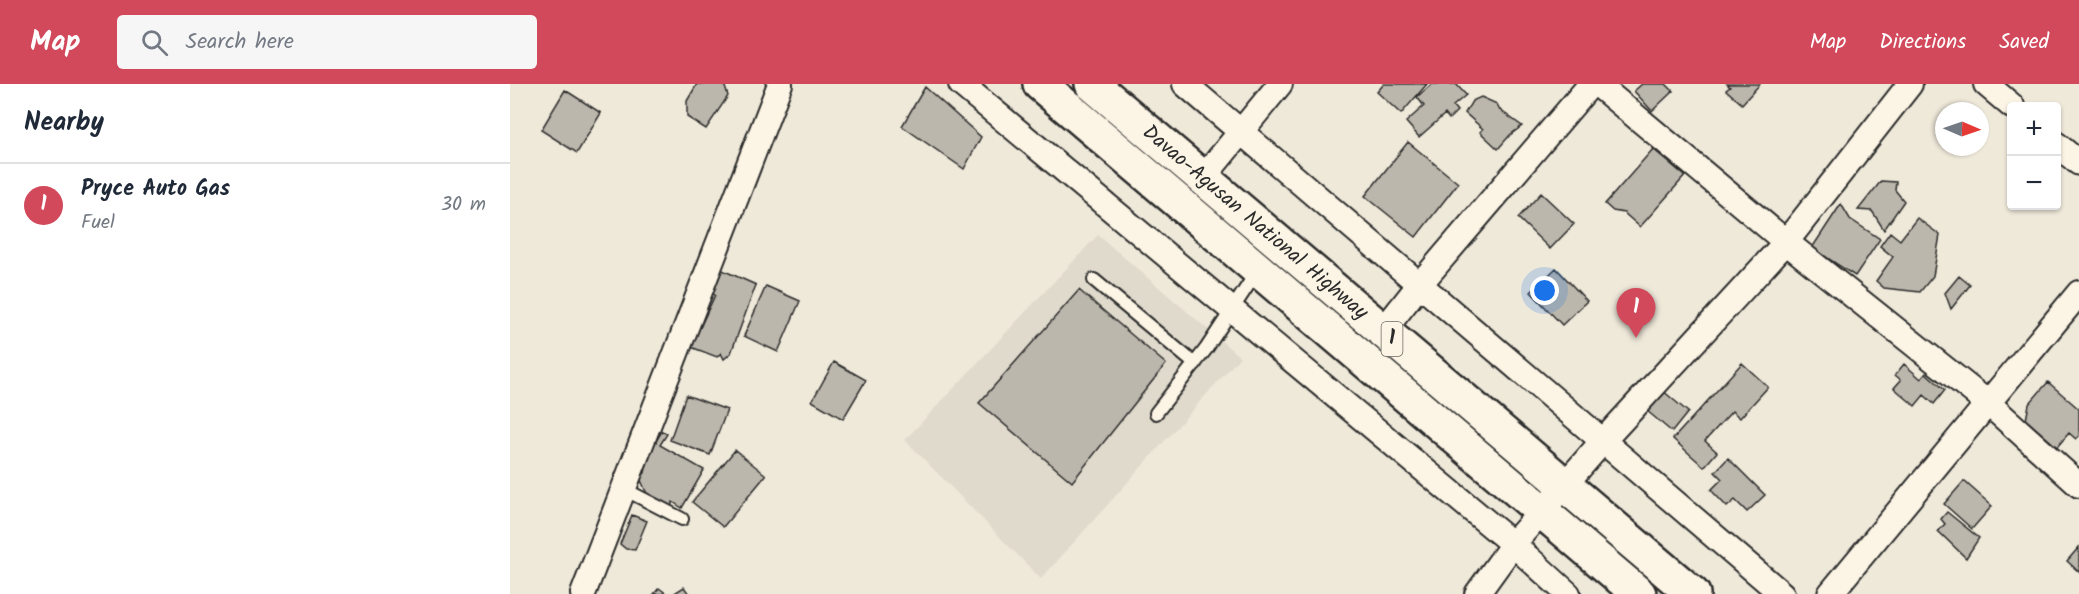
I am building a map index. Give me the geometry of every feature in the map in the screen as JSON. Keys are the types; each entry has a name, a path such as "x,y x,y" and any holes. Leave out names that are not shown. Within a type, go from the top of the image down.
{"highway":[{"name":"Davao-Agusan National Highway","path":"1040,84 1639,594"},
{"name":"Davao-Agusan National Highway","path":"1092,84 1693,594"}],"street":[{"path":"583,594 780,84"},
{"path":"961,84 1513,544 1568,594"},
{"path":"1185,84 1782,594"},
{"path":"1203,178 1280,84"},
{"path":"1383,331 1420,284 1592,84"},
{"path":"1597,84 1786,242 1989,404 2079,485"},
{"path":"1477,594 1513,544 1541,511 1786,242 1910,84"},
{"path":"1986,84 2007,102"},
{"path":"2061,148 2079,163"},
{"path":"1830,594 2079,293"}],"lane":[{"path":"1156,413 1195,364 1258,270"},
{"path":"1094,280 1195,364"},
{"path":"624,489 682,519"}],"shaded area":[{"path":"1098,235 1240,357 1041,579 905,440"}],"building":[{"path":"697,84 724,84 728,96 706,129 687,117 687,101"},
{"path":"1384,84 1427,84 1401,114 1377,92"},
{"path":"1432,84 1456,84 1466,95 1453,106 1457,111 1449,119 1445,114 1419,137 1406,122 1424,106 1417,97"},
{"path":"1642,84 1666,84 1673,91 1652,111 1634,91"},
{"path":"1727,84 1760,84 1742,104 1726,90 1730,87"},
{"path":"925,87 981,137 964,169 902,126"},
{"path":"565,90 601,113 577,153 541,130"},
{"path":"1481,97 1497,104 1500,110 1522,126 1510,135 1498,149 1480,132 1483,129 1465,113 1472,101"},
{"path":"1408,142 1458,183 1416,237 1365,196"},
{"path":"1653,149 1685,176 1640,227 1624,213 1613,211 1605,204"},
{"path":"1881,181 1896,182 1895,190 1904,201 1884,230 1872,211 1858,210"},
{"path":"1541,193 1574,224 1550,249 1518,218"},
{"path":"1841,204 1850,219 1880,239 1855,276 1812,248"},
{"path":"1917,218 1940,235 1933,276 1920,292 1884,288 1876,281 1893,257 1880,246 1890,232 1900,240"},
{"path":"718,268 756,285 731,353 724,359 721,353 717,357 691,347 715,295 710,291"},
{"path":"1556,268 1587,301 1562,325 1531,292"},
{"path":"1959,276 1970,285 1951,309 1945,293"},
{"path":"766,286 800,301 778,352 744,336"},
{"path":"1079,290 1166,364 1072,482 979,403"},
{"path":"834,362 866,380 843,419 812,401"},
{"path":"1742,363 1768,387 1740,418 1732,411 1705,441 1717,452 1704,467 1673,439"},
{"path":"1904,364 1921,379 1926,373 1945,390 1934,404 1924,395 1915,406 1894,388 1901,380 1895,375"},
{"path":"2048,382 2079,409 2079,436 2076,439 2069,433 2057,447 2026,420 2029,404"},
{"path":"1662,390 1688,412 1672,432 1646,410"},
{"path":"686,395 727,410 710,455 670,440"},
{"path":"662,431 667,434 660,445 704,470 682,508 673,502 670,508 647,494 640,478 645,473 649,453"},
{"path":"735,450 766,475 723,527 692,502"},
{"path":"1728,458 1765,495 1747,512 1735,500 1727,507 1711,490 1722,479 1715,472"},
{"path":"1964,481 1992,506 1972,529 1944,504"},
{"path":"1947,512 1979,538 1966,558 1938,531 1945,524 1941,519"},
{"path":"632,515 647,521 635,550 626,549 620,544"},
{"path":"2079,547 2079,572 2067,561"},
{"path":"684,587 689,594 673,594"},
{"path":"659,588 667,594 654,594"}],"place":[{"name":"Pryce Auto Gas","path":"1636,338"}]}
